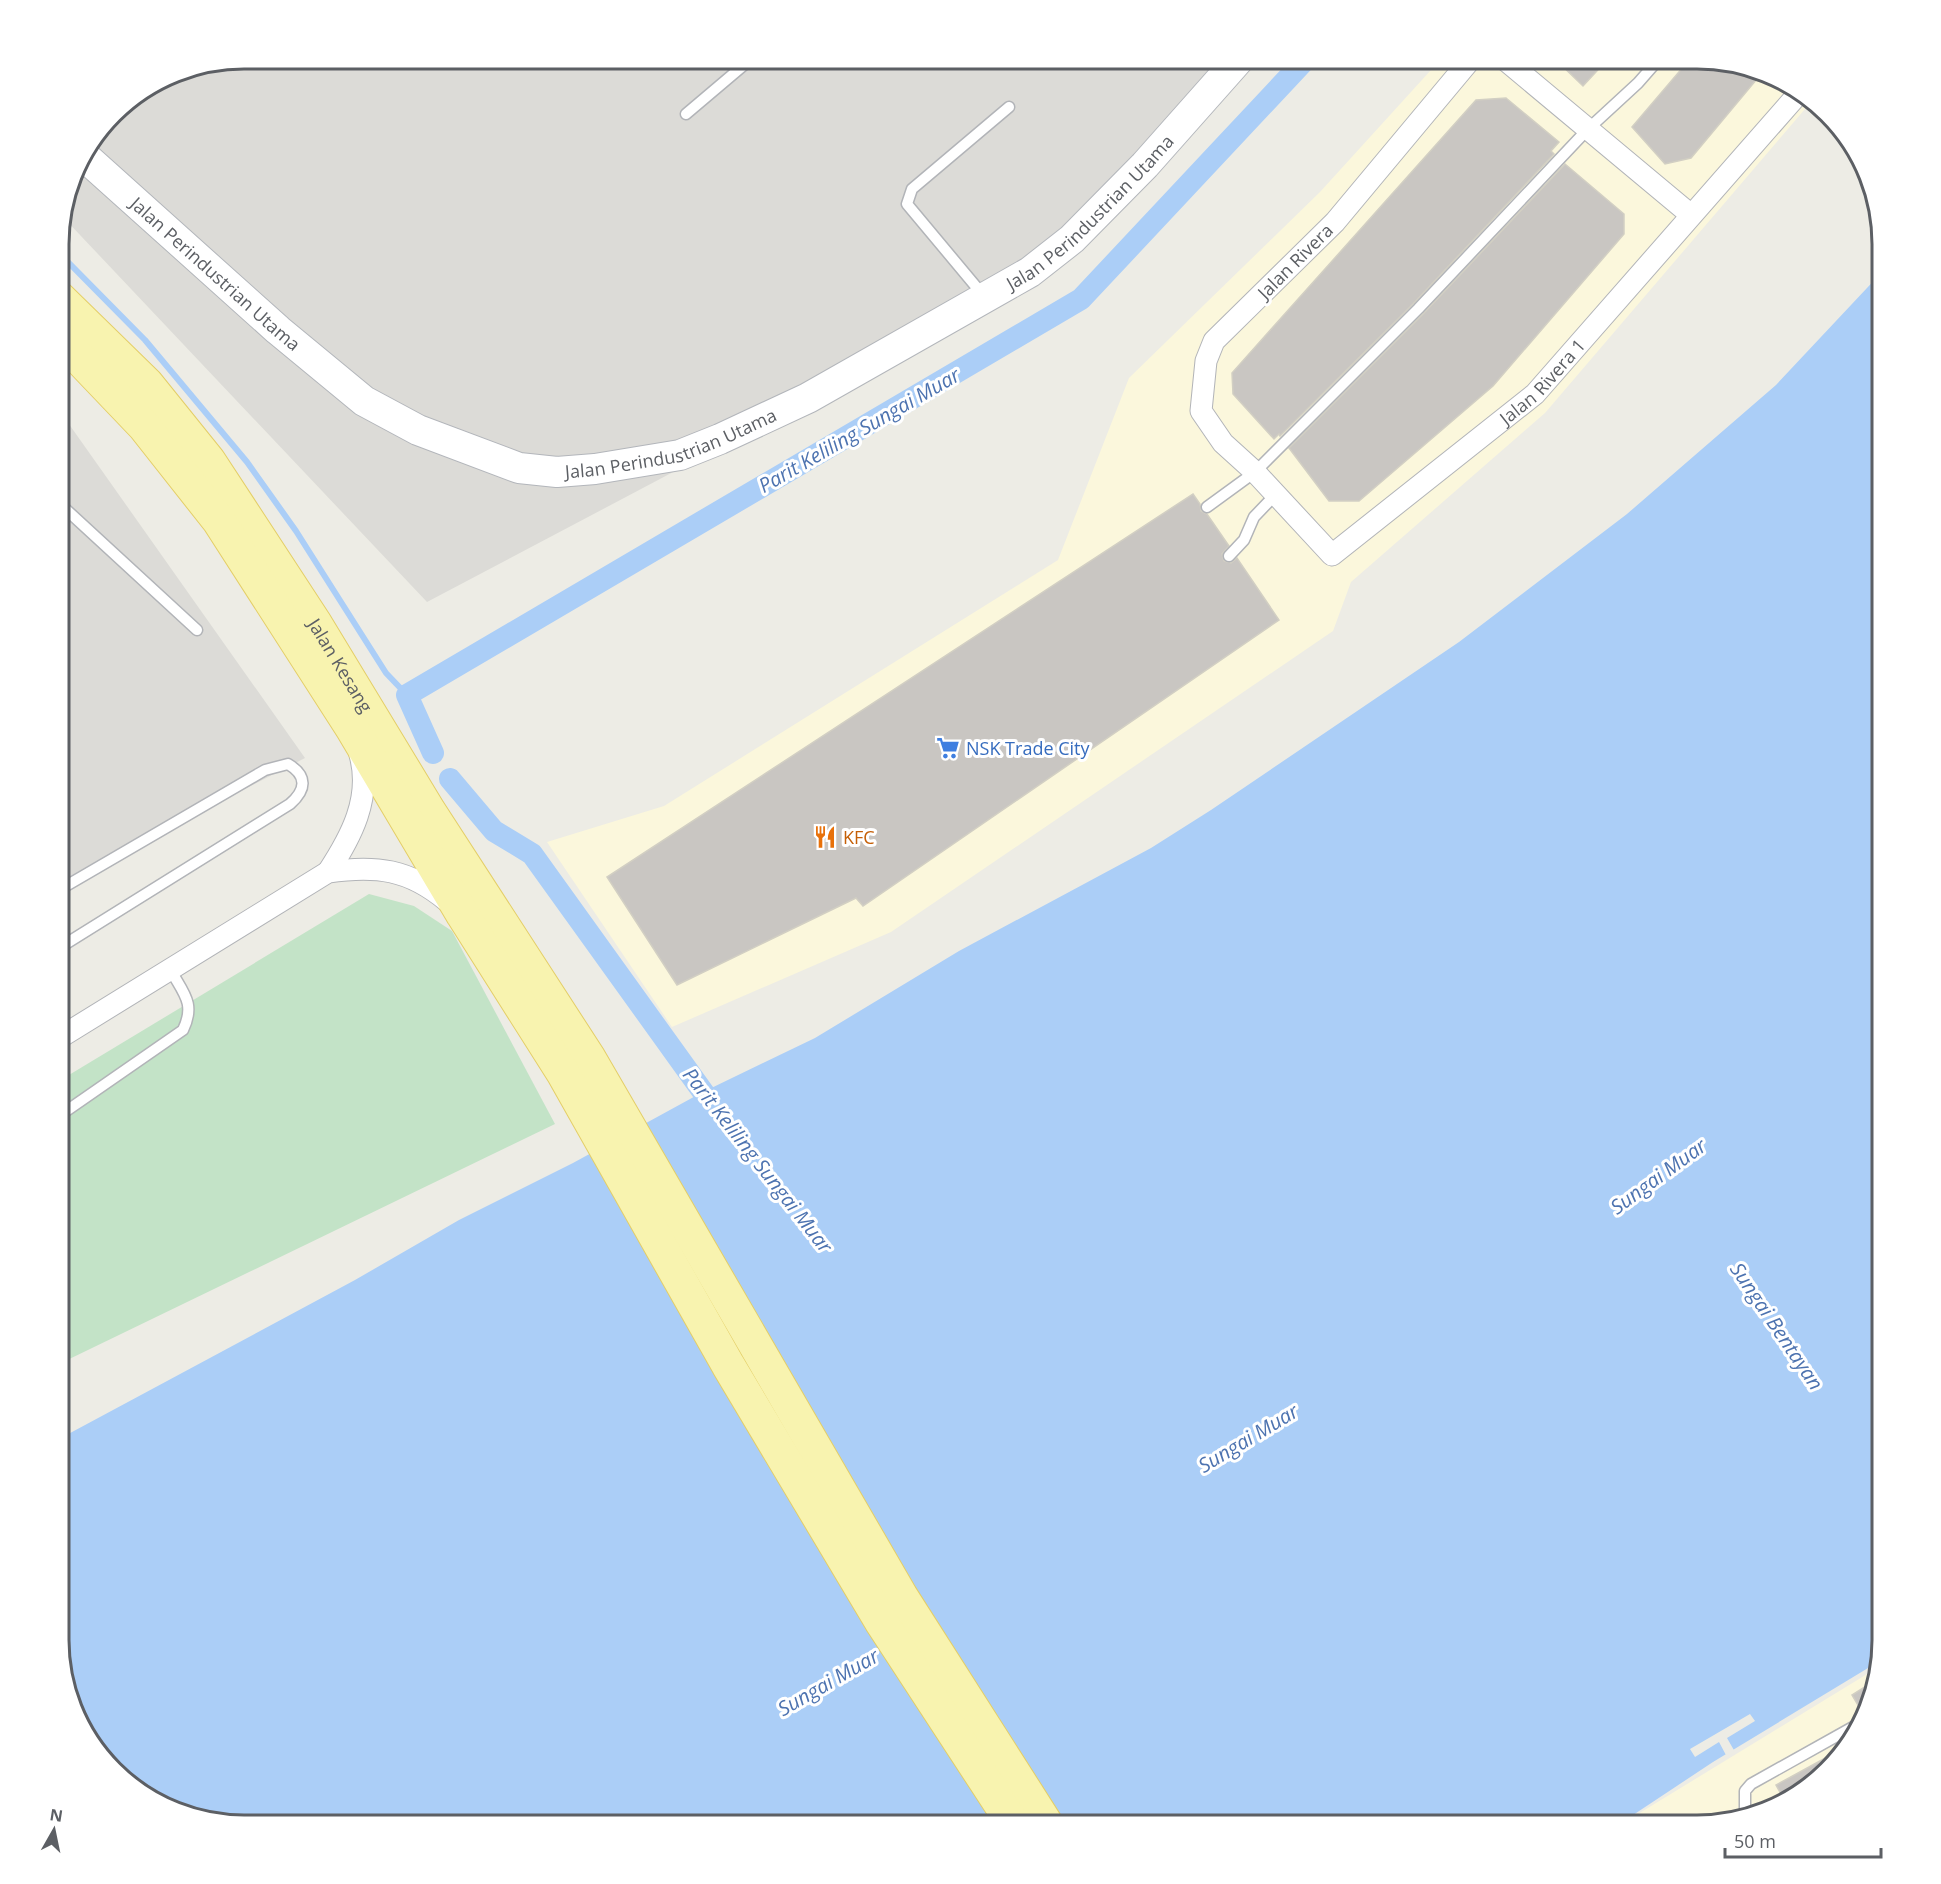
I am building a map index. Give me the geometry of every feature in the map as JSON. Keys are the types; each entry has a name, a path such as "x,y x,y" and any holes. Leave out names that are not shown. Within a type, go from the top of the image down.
{"main road":[{"name":"Jalan Kesang","path":"69,308 147,384 209,461 315,623 429,811 576,1065"},
{"name":"Jalan Kesang","path":"69,347 144,426 219,521 352,728 463,915 576,1065"},
{"path":"576,1065 728,1365 858,1583 1007,1815"},
{"path":"576,1065 901,1596 1040,1815"}],"street":[{"name":"Jalan Perindustrian Utama","path":"90,161 279,330 364,401 418,430 519,468 556,472 595,469 680,455 720,440 808,398 1030,273 1072,239 1144,165 1230,69"},
{"name":"Jalan Rivera","path":"1256,472 1223,443 1201,411 1206,361 1214,341 1335,222 1463,69"},
{"path":"1516,69 1691,215"},
{"name":"Jalan Rivera 1","path":"1256,472 1332,555 1535,394 1794,98"},
{"path":"328,872 349,840 362,801 363,765 352,728"},
{"path":"69,1032 328,872 362,867 393,871 427,884 463,915"}],"lane":[{"path":"686,114 739,69"},
{"path":"1207,507 1256,472 1418,309 1587,130 1638,84 1651,69"},
{"path":"985,297 907,204 912,189 1009,107"},
{"path":"1229,556 1244,540 1254,517 1276,494"},
{"path":"69,512 197,630"},
{"path":"69,884 266,770 288,764 298,770 304,781 303,789 290,804 69,942"},
{"path":"69,1109 183,1030 189,1018 190,1005 170,969"},
{"path":"1745,1808 1745,1791 1751,1784 1847,1730"}],"shaded area":[{"path":"244,69 1250,69 1056,270 427,602 70,224 78,187 92,156 105,137 128,112 156,92 187,78 221,70"},
{"path":"1432,69 1720,70 1754,78 1775,87 1807,107 1545,413 1351,582 1333,631 891,932 672,1027 547,842 664,806 1058,560 1129,378 1320,192"},
{"path":"69,424 305,758 69,880"},
{"path":"1869,1673 1863,1697 1854,1718 1836,1747 1813,1772 1785,1792 1764,1802 1720,1814 1636,1815"}],"green space":[{"path":"369,894 414,906 452,931 555,1124 69,1359 69,1075"}],"water":[{"path":"1872,283 1870,1667 1713,1762 1633,1815 244,1815 210,1812 166,1797 137,1779 112,1756 87,1718 78,1697 70,1663 69,1434 355,1280 459,1220 573,1163 701,1093 815,1038 959,951 1151,848 1459,642 1627,514 1776,385"}],"pier":[{"path":"1750,1714 1755,1721 1727,1738 1735,1752 1727,1757 1719,1742 1695,1757 1690,1749"}],"building":[{"path":"1565,69 1599,69 1583,86"},
{"path":"1681,69 1720,70 1757,79 1691,158 1665,164 1632,127"},
{"path":"1506,98 1559,142 1551,151 1554,154 1413,304 1280,436 1279,434 1274,439 1233,394 1232,373 1476,100"},
{"path":"1565,164 1624,214 1624,234 1493,386 1359,501 1329,501 1289,448 1423,314"},
{"name":"NSK Trade City","path":"1193,494 1200,504 1201,511 1207,514 1229,546 1222,554 1224,561 1231,563 1237,558 1279,620 863,906 856,898 677,985 607,877"},
{"path":"1866,1686 1859,1707 1852,1695"},
{"path":"1829,1756 1813,1772 1785,1792 1781,1794 1776,1785"}],"waterway":[{"name":"Parit Keliling Sungai Muar","path":"433,753 407,695 1081,299 1297,69"},
{"path":"69,263 145,340 247,462 296,531 386,673 407,695"},
{"name":"Parit Keliling Sungai Muar","path":"450,779 494,831 532,854 721,1117"}],"place":[{"name":"NSK Trade City","path":"948,748"},
{"name":"KFC","path":"825,837"}],"water label":[{"name":"Sungai Muar","path":"1658,1176"},
{"name":"Sungai Bentayan","path":"1777,1326"},
{"name":"Sungai Muar","path":"1248,1438"},
{"name":"Sungai Muar","path":"828,1682"}]}
